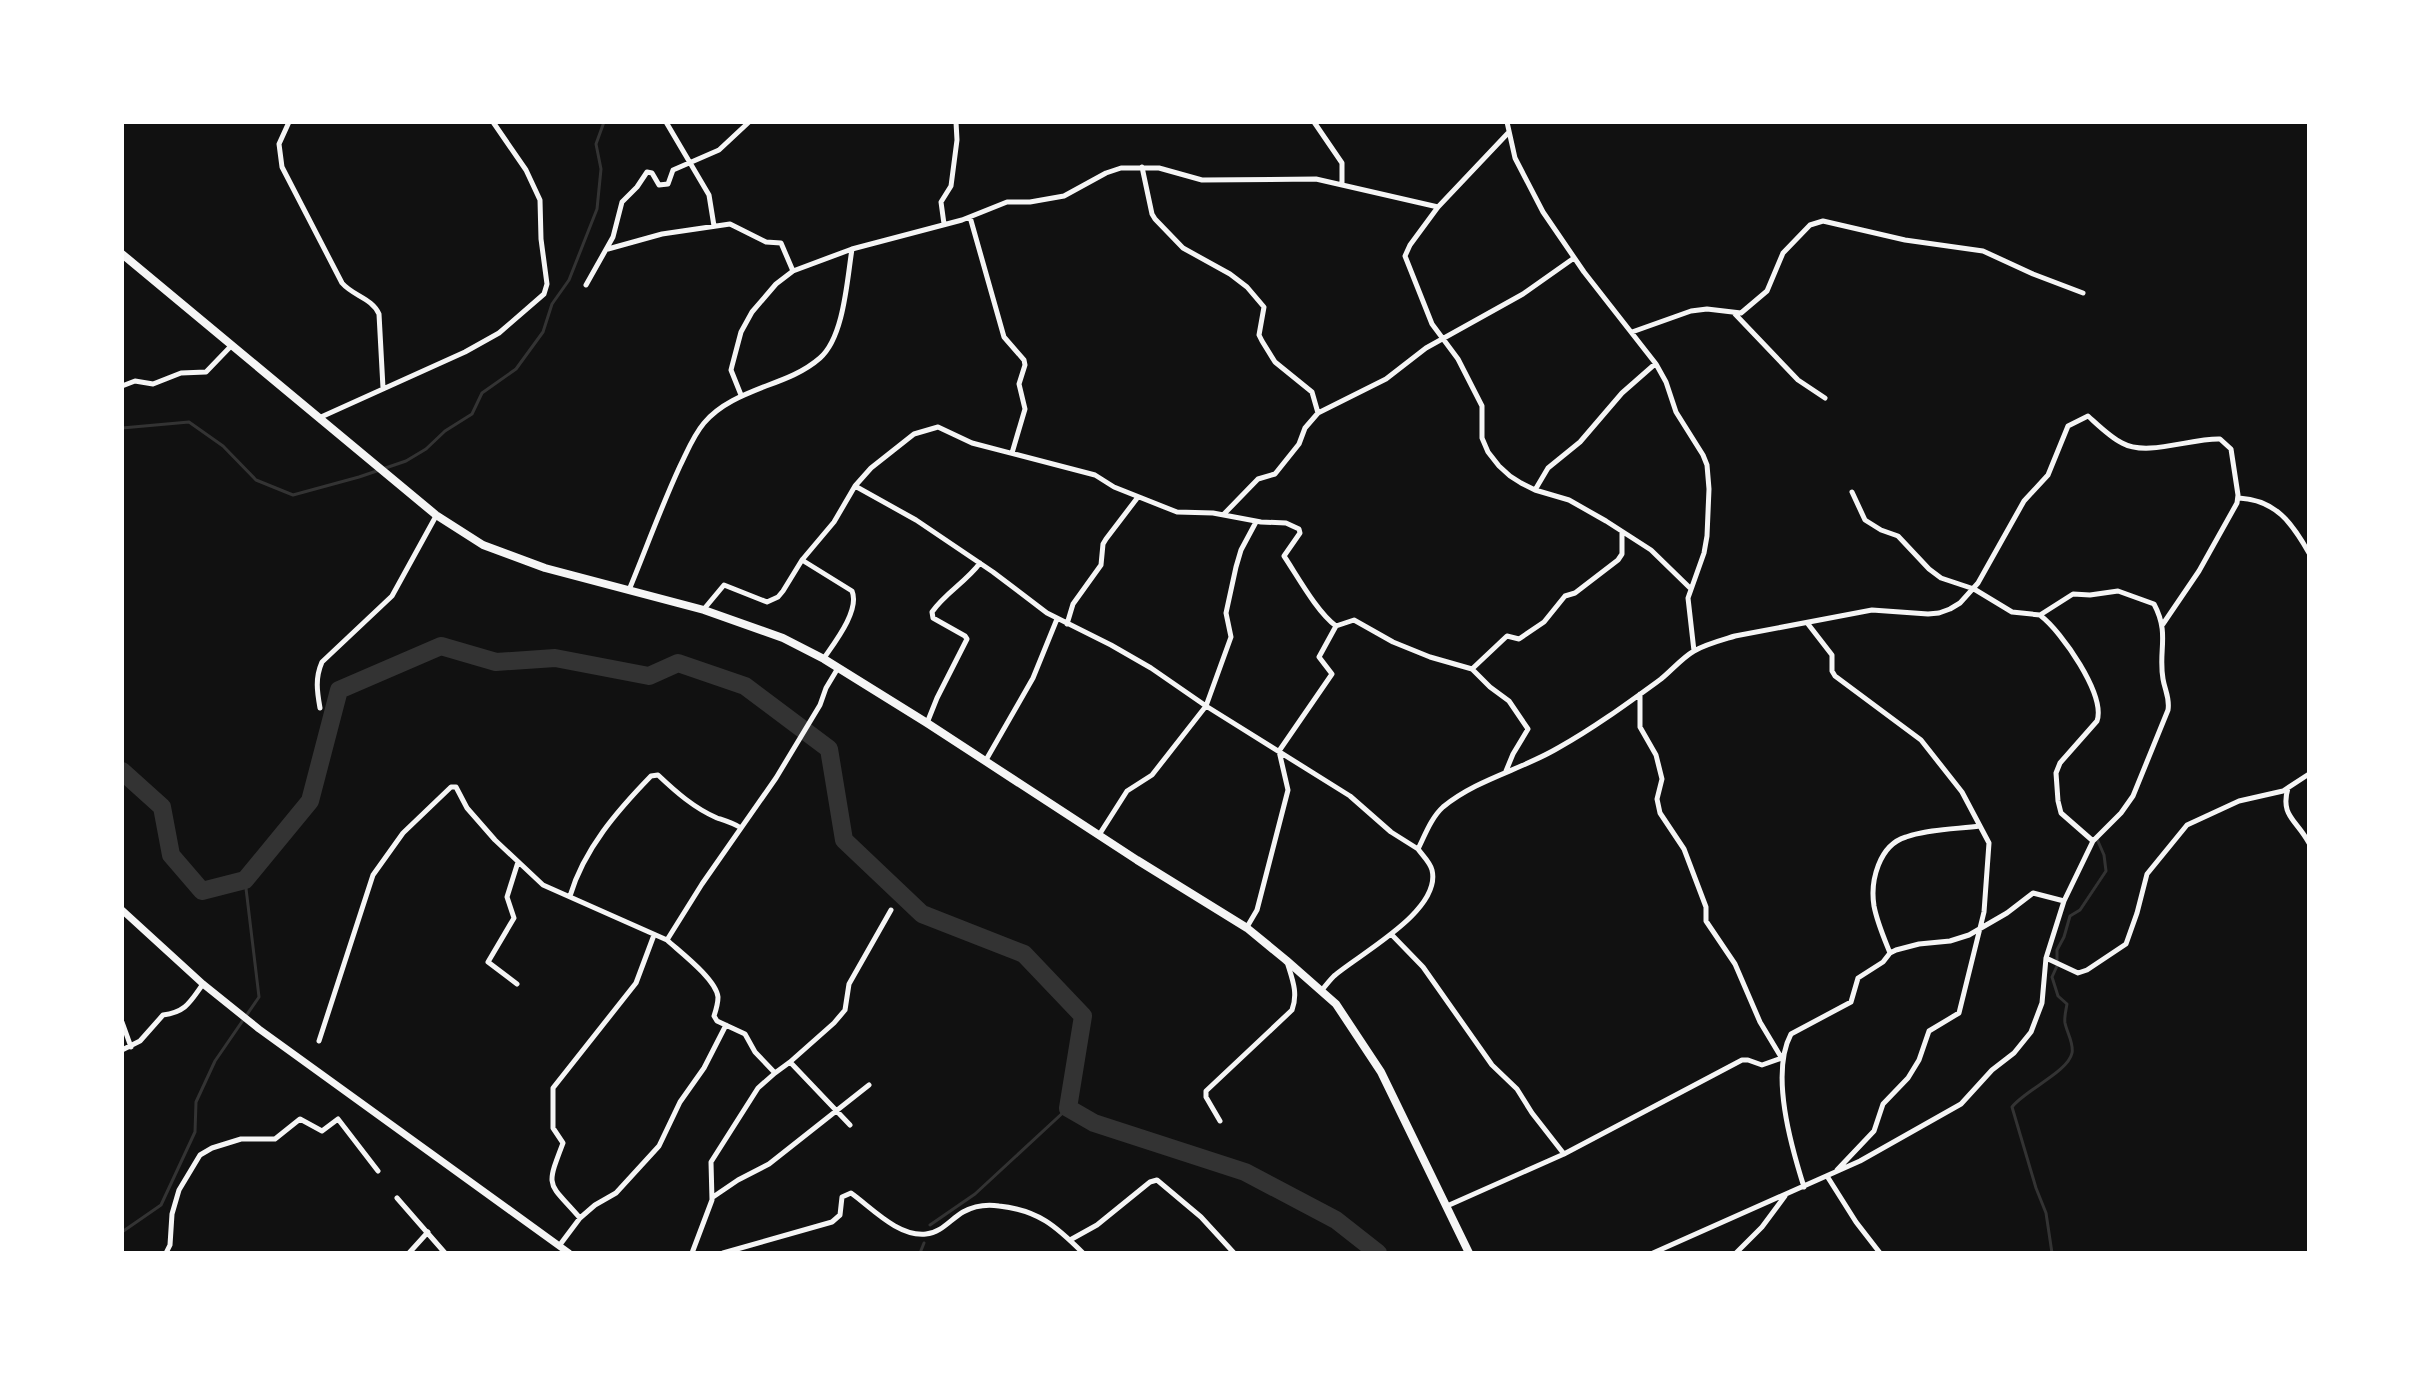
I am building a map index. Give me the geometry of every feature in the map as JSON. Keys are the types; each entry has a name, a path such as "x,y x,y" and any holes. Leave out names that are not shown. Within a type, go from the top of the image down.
{"highway":[{"path":"122,254 436,515 467,536 494,549 581,579 704,610 765,630 824,659 1247,928 1336,1004 1381,1072 1469,1253"}],"main road":[{"path":"122,910 203,984 259,1029 569,1253"}],"street":[{"path":"289,122 279,144 282,167 342,283 376,307 383,388"},
{"path":"321,417 465,352 499,333 547,290 540,200 526,170 493,122"},
{"path":"666,122 709,195 714,226"},
{"path":"586,285 613,237 622,202 647,172 652,173 659,185 668,184 673,170 722,148 749,122"},
{"path":"944,224 941,202 951,186 956,122"},
{"path":"1314,122 1342,163 1342,183"},
{"path":"1507,122 1515,158 1536,199 1574,258 1656,364 1676,412 1703,455 1709,476 1707,536 1704,553 1690,588 1688,608 1694,651"},
{"path":"1509,132 1438,207 1405,256 1432,324 1458,359 1482,406 1481,427 1488,452 1510,476 1535,490 1569,500 1651,550 1690,588"},
{"path":"1142,167 1155,219 1183,248 1225,270 1247,287 1264,307 1259,335 1262,341 1275,362 1312,392 1318,413"},
{"path":"741,395 731,370 741,332 759,303 793,271 852,249 970,217 1007,202 1064,196 1113,170 1159,168 1202,180 1306,178 1342,183 1438,207"},
{"path":"970,217 1004,337 1025,365 1019,384 1025,409 1012,453"},
{"path":"1632,332 1691,311 1707,309 1741,313 1767,291 1783,253 1810,225 1823,221 1905,240 1983,251 2083,293"},
{"path":"606,249 662,234 735,225 761,240 781,243 793,271"},
{"path":"629,591 694,437 713,413 741,395 792,376 826,351 839,322 852,249"},
{"path":"1223,515 1258,479 1275,474 1295,450 1305,428 1318,413 1386,379 1426,348 1523,294 1574,258"},
{"path":"1735,313 1798,380 1825,398"},
{"path":"122,386 135,381 153,384 181,373 206,372 232,345"},
{"path":"1535,490 1548,468 1580,442 1622,393 1656,364"},
{"path":"1418,849 1441,810 1506,771 1561,747 1640,694 1694,651 1735,636 1872,610 1939,613 1960,603 1974,589 2024,501 2048,475 2068,426 2088,416 2122,444 2139,448 2220,439 2231,449 2239,498 2199,571 2163,624"},
{"path":"704,610 724,585 770,602 783,591 802,560 834,522 855,486 871,468 909,438 935,427 972,443 1095,475 1114,487 1177,512 1204,512 1256,522 1286,523 1299,529 1300,533 1284,556 1322,614 1336,626"},
{"path":"855,486 916,520 1033,604 1151,668 1350,796 1391,832 1418,849 1432,870 1432,885 1420,905 1391,934 1335,975 1322,990"},
{"path":"1852,492 1861,514 1870,524 1898,536 1941,578 1974,589 2005,609 2040,615 2054,627 2085,673 2098,704 2097,721 2060,763 2056,773 2061,813 2093,841"},
{"path":"1067,624 1073,604 1101,565 1103,544 1138,497"},
{"path":"2239,498 2258,501 2286,518 2309,553"},
{"path":"320,708 317,674 322,662 392,596 436,515"},
{"path":"1099,835 1127,791 1152,775 1206,706 1231,637 1226,613 1236,567 1256,522"},
{"path":"1472,669 1505,637 1509,635 1519,639 1540,625 1565,596 1575,593 1618,560 1622,554 1622,531"},
{"path":"802,560 854,595 854,604 842,630 824,659"},
{"path":"927,723 967,639 933,618 932,612 980,563"},
{"path":"1653,1253 1830,1175 1961,1104 1992,1070 2014,1053 2031,1032 2045,989 2046,958 2064,901 2093,841 2133,796 2168,710 2169,696 2163,676 2163,624 2154,604 2122,591 2073,594 2040,615"},
{"path":"986,761 1033,678 1057,619"},
{"path":"1247,928 1257,910 1288,790 1279,751 1332,674 1319,657 1336,626 1354,620 1386,639 1430,657 1472,669 1509,701 1527,726 1506,771"},
{"path":"1808,624 1832,655 1835,676 1921,740 1958,786 1990,847 1985,904 1959,1013 1929,1031 1919,1060 1911,1074 1883,1104 1874,1131 1830,1175"},
{"path":"667,940 695,894 776,778 839,668"},
{"path":"1640,694 1640,727 1656,755 1662,779 1657,799 1660,813 1684,849 1706,907 1706,921 1735,964 1760,1022 1782,1058 1790,1138 1804,1187"},
{"path":"570,896 579,869 608,823 654,774 683,798 741,828"},
{"path":"2046,958 2078,973 2123,947 2132,930 2147,874 2187,825 2234,803 2288,788 2309,774"},
{"path":"319,1041 373,875 403,833 451,787 456,787 467,808 543,885 667,940 717,992 715,1019 745,1034 755,1052 775,1073"},
{"path":"2288,788 2284,803 2286,810 2309,843"},
{"path":"1890,953 1873,904 1873,887 1883,856 1907,836 1980,826"},
{"path":"517,984 488,962 514,918 507,897 518,862"},
{"path":"1782,1058 1791,1034 1851,1002 1858,978 1883,962 1890,953 1919,944 1950,941 1979,930 2033,893 2064,901"},
{"path":"692,1253 713,1197 711,1162 758,1088 828,1029 845,1010 852,977 891,910"},
{"path":"1391,934 1423,967 1492,1065 1517,1089 1564,1154"},
{"path":"580,1218 558,1195 551,1180 563,1143 552,1123 553,1088 636,983 654,935"},
{"path":"1220,1121 1206,1097 1208,1087 1292,1010 1296,1000 1295,989 1286,960"},
{"path":"122,1050 140,1041 163,1015 172,1015 184,1009 203,984"},
{"path":"122,1022 131,1047"},
{"path":"559,1246 580,1218 616,1193 659,1146 680,1102 704,1068 726,1025"},
{"path":"1447,1206 1564,1154 1742,1060 1762,1065 1782,1058"},
{"path":"790,1062 850,1125"},
{"path":"713,1197 769,1164 869,1085"},
{"path":"166,1253 179,1190 194,1161 212,1148 241,1139 270,1140 300,1119 322,1131 338,1119 378,1171"},
{"path":"1830,1175 1856,1222 1880,1253"},
{"path":"1070,1240 1097,1225 1150,1182 1157,1180 1194,1210 1234,1253"},
{"path":"723,1253 832,1222 840,1215 842,1197 848,1193 898,1227 915,1233 936,1231 973,1207 988,1204 1026,1210 1048,1222 1083,1253"},
{"path":"1736,1253 1762,1227 1785,1195"},
{"path":"397,1198 445,1253"},
{"path":"409,1253 428,1232"}],"waterway":[{"path":"122,428 189,422 223,446 256,480 293,495 406,461 426,449 445,431 472,414 482,393 516,369 543,332 552,304 569,280 597,209 601,169 596,144 604,122"},
{"path":"122,771 162,807 171,855 202,891 245,880 310,801 339,690 441,646 496,662 555,658 649,676 678,663 745,686 829,749 844,840 922,914 1024,954 1083,1016 1068,1108 1094,1123 1245,1172 1336,1220 1378,1253"},
{"path":"2052,1253 2046,1213 2012,1107 2063,1067 2072,1053 2065,1021 2067,1004 2058,996 2052,977 2057,966 2057,950 2070,916 2080,910 2106,871 2104,855 2097,839"},
{"path":"122,1232 161,1205 195,1132 196,1102 215,1061 259,997 245,880"},
{"path":"930,1225 975,1194 1068,1108"},
{"path":"920,1253 924,1243"}]}
